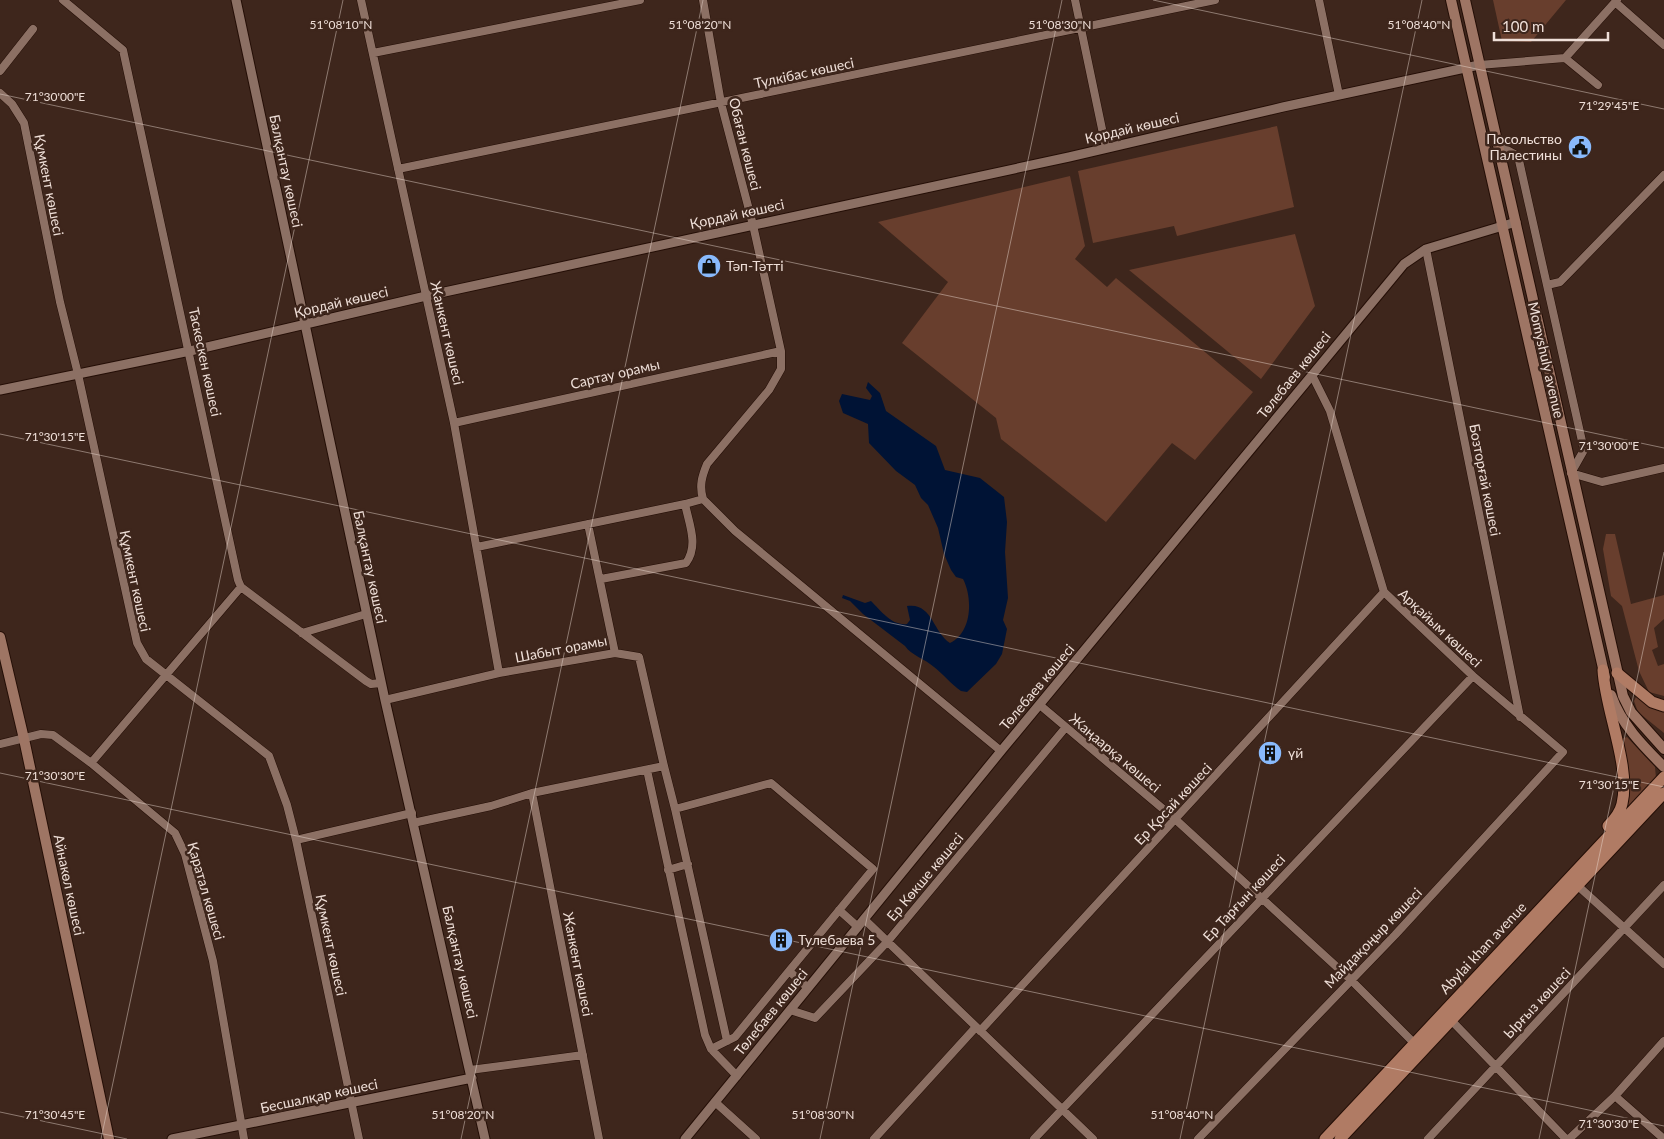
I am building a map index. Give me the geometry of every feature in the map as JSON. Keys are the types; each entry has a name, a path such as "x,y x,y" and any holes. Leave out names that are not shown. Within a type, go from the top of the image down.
{"main road":[{"name":"Momyshuly avenue","path":"1451,0 1602,670 1616,709 1625,724 1664,767"},
{"name":"Momyshuly avenue","path":"1465,0 1623,696 1631,712 1664,749"},
{"name":"Айнакөл көшесі","path":"0,637 24,739 109,1139"},
{"path":"1574,882 1589,848 1616,817 1622,805 1623,779 1604,691 1602,670"},
{"path":"1617,673 1652,702 1664,706"},
{"name":"Abylai khan avenue","path":"1574,882 1664,777"},
{"name":"Abylai khan avenue","path":"1340,1139 1448,1017 1523,926 1574,882 1664,793"},
{"name":"Abylai khan avenue","path":"1325,1139 1415,1044 1448,1017"}],"street":[{"name":"Таскескен көшесі","path":"63,0 123,50 241,587"},
{"name":"Балқантау көшесі","path":"236,0 381,683 485,1139"},
{"name":"Жанкент көшесі","path":"361,0 454,423 499,673"},
{"path":"373,53 640,0"},
{"name":"Обаған көшесі","path":"704,0 721,104 752,225 781,351"},
{"path":"1075,0 1106,148"},
{"name":"Түлкібас көшесі","path":"398,169 721,104 1215,0"},
{"path":"1319,0 1339,95"},
{"path":"1479,65 1565,58 1616,1 1664,45"},
{"path":"0,71 33,29"},
{"path":"1565,58 1598,85"},
{"name":"Қордай көшесі","path":"0,390 190,351 426,296 1479,65"},
{"name":"Құмкент көшесі","path":"0,93 12,104 24,123 60,302 78,374 136,644 146,659 269,756 287,805 296,840 359,1139"},
{"path":"1498,145 1518,156 1584,450 1571,473 1602,482 1664,468"},
{"path":"1547,285 1560,282 1664,175"},
{"path":"1426,249 1516,222"},
{"name":"Төлебаев көшесі","path":"685,1139 1386,283 1404,264 1426,249"},
{"name":"Бозторғай көшесі","path":"1426,249 1520,717"},
{"path":"781,351 780,368 769,390 708,464 702,478 700,491 703,498 735,531 1001,751"},
{"name":"Сартау орамы","path":"454,423 781,351"},
{"name":"Арқайым көшесі","path":"1312,375 1330,410 1384,592 1473,676 1563,752"},
{"path":"477,547 685,504 703,498"},
{"path":"601,579 686,563 693,554 694,544 685,504"},
{"name":"Шабыт орамы","path":"385,700 499,673 615,653 588,524"},
{"path":"91,763 241,587 366,681 371,684 381,683"},
{"name":"Ер Қосай көшесі","path":"874,1139 1175,819 1384,592"},
{"path":"302,633 366,614"},
{"path":"615,653 639,658 688,864 727,1041"},
{"name":"Ер Тарғын көшесі","path":"1034,1139 1260,898 1473,676"},
{"name":"Жаңаарқа көшесі","path":"1041,706 1175,819 1350,979 1415,1044"},
{"name":"Ер Көкше көшесі","path":"790,1010 815,1018 888,942 1066,727"},
{"name":"Қаратал көшесі","path":"0,744 41,734 54,735 91,763 175,833 185,854 213,961 244,1139"},
{"name":"Майдақоңыр көшесі","path":"1198,1139 1350,979 1395,935 1563,752"},
{"path":"414,823 491,806 532,793 664,766"},
{"path":"647,770 705,1035 711,1049 737,1076"},
{"path":"675,809 770,783 873,869 735,1036 711,1049"},
{"name":"Жанкент көшесі","path":"532,793 599,1139"},
{"path":"296,840 412,813"},
{"path":"668,870 688,864"},
{"path":"1574,882 1664,964"},
{"name":"Ырғыз көшесі","path":"1428,1139 1664,885"},
{"path":"839,910 888,942 1093,1139"},
{"path":"789,971 808,988"},
{"path":"1448,1017 1568,1139 1614,1096 1664,1041"},
{"path":"471,1074 583,1055"},
{"name":"Бесшалқар көшесі","path":"172,1139 199,1136 471,1074"},
{"path":"1614,1096 1664,1139"},
{"path":"715,1102 756,1139"}],"shaded area":[{"path":"1493,0 1566,0 1531,42 1502,41"},
{"path":"1277,126 1294,207 1177,236 1174,226 1093,243 1078,171"},
{"path":"1070,176 1085,246 1075,259 1107,287 1116,278 1253,392 1195,460 1172,443 1106,522 1001,439 996,418 902,343 948,282 878,222"},
{"path":"1295,234 1315,306 1261,379 1129,270"},
{"path":"1606,534 1615,534 1631,604 1664,595 1664,619 1654,628 1658,647 1652,650 1658,666 1664,664 1664,696 1649,692 1639,671 1622,606 1611,596 1603,549"},
{"path":"1637,695 1664,710 1664,733 1638,712 1634,701"},
{"path":"1627,737 1655,767 1656,778 1624,813 1628,804 1630,786 1628,767 1621,739"}],"water":[{"path":"868,382 880,393 886,411 936,446 945,470 980,478 1004,497 1007,522 1005,552 1008,598 1003,620 1007,629 1002,654 996,664 967,692 957,688 930,664 911,652 863,614 850,601 842,598 843,595 865,603 871,601 887,617 896,623 902,624 907,624 910,620 907,606 915,606 927,613 944,638 950,643 963,631 968,614 969,605 966,587 963,579 956,577 951,570 944,554 938,528 928,505 921,498 915,485 896,471 869,443 868,424 843,413 839,401 842,394 870,400 872,396 866,388"}],"place":[{"name":"Посольство Палестины","path":"1580,147"},
{"name":"Тәп-Тәтті","path":"709,266"},
{"name":"үй","path":"1270,753"},
{"name":"Тулебаева 5","path":"781,940"}]}
